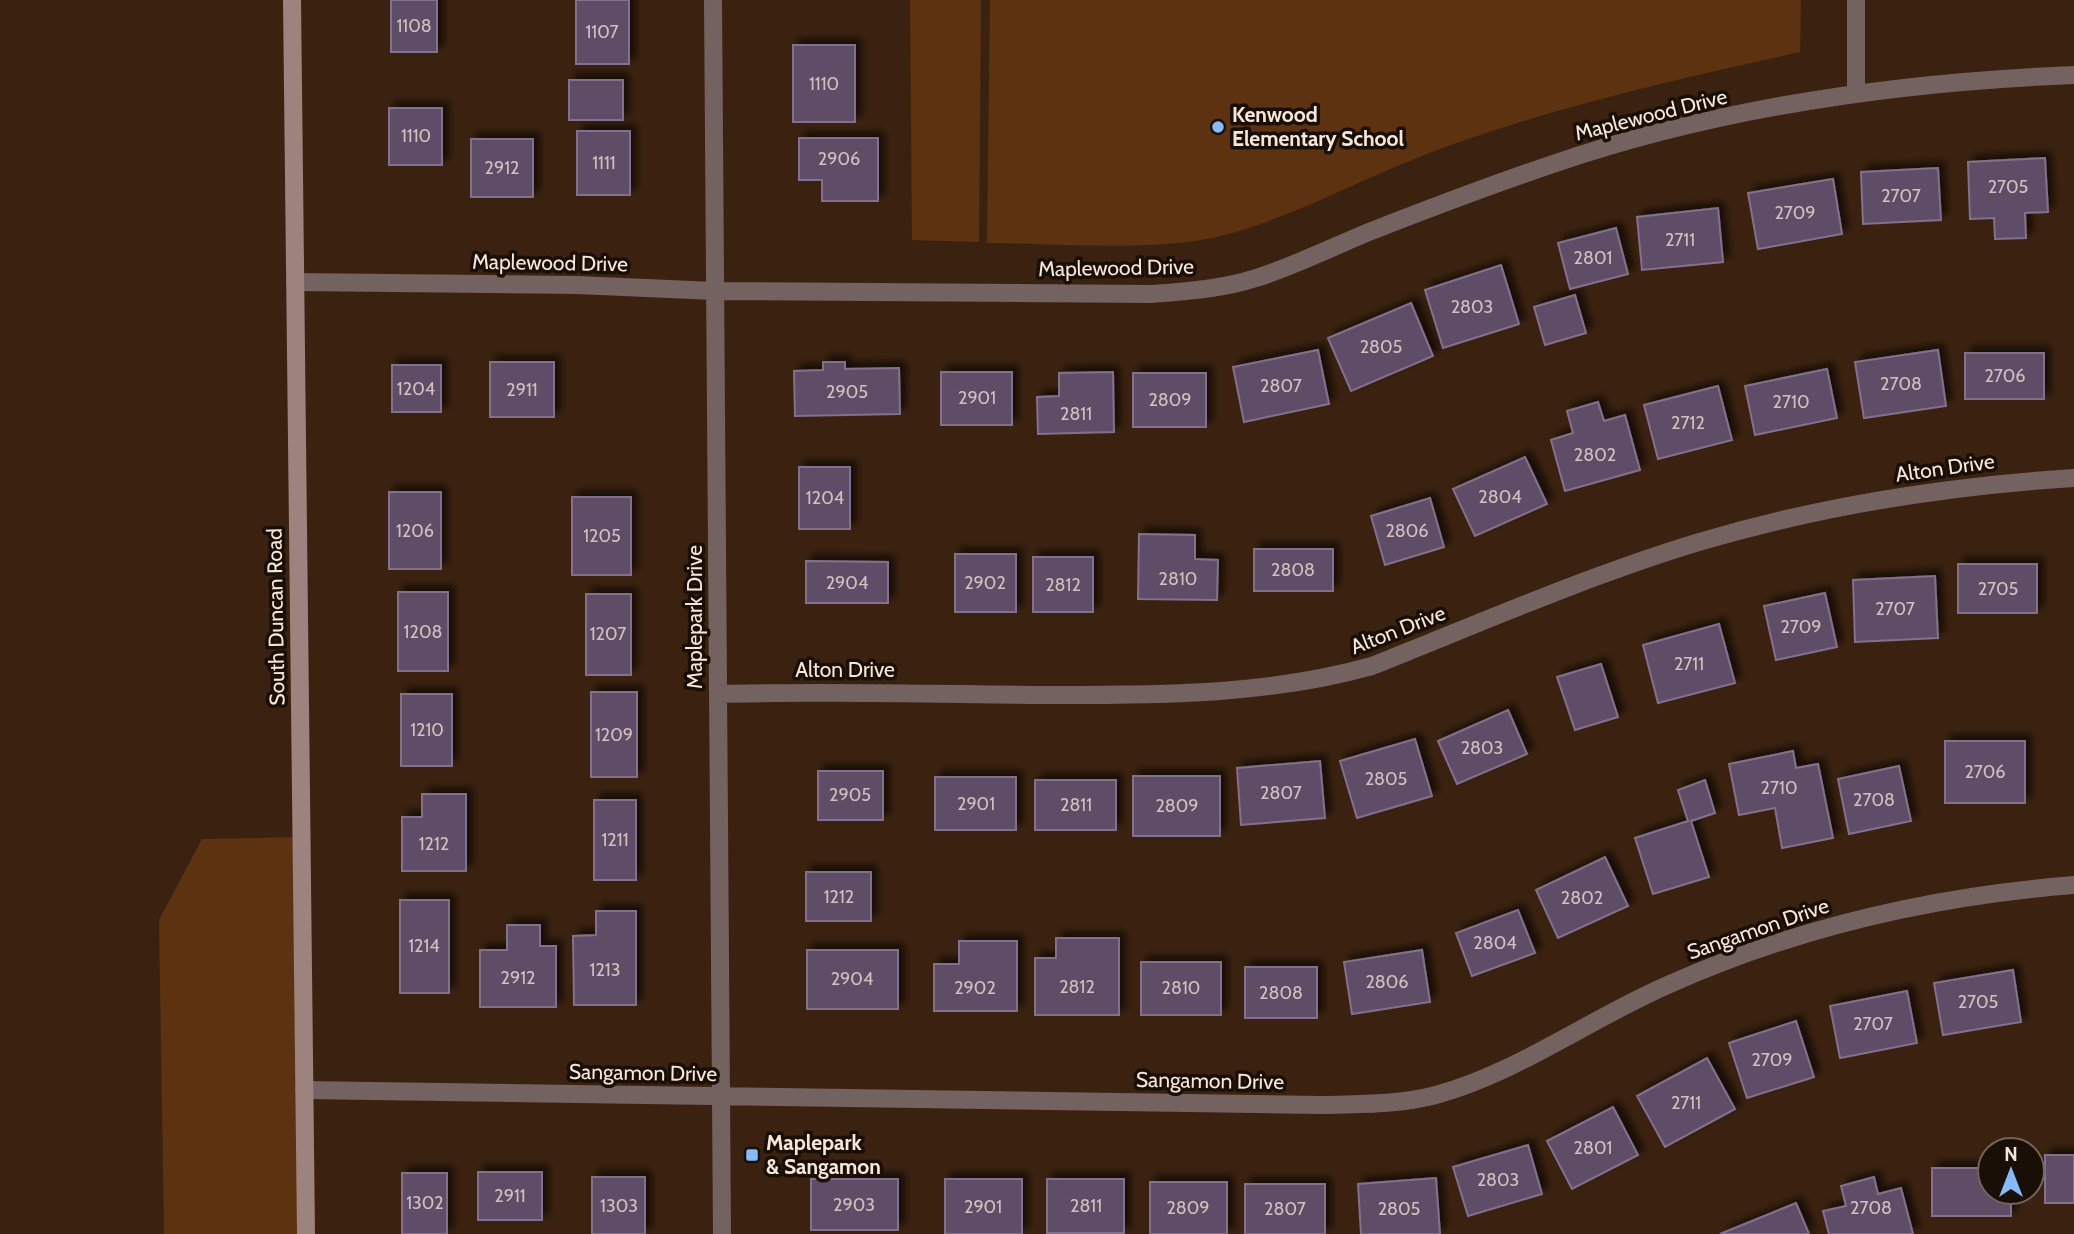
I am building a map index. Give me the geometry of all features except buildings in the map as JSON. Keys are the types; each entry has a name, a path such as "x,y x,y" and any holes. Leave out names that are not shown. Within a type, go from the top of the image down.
{"main road":[{"name":"South Duncan Road","path":"292,0 306,1234"}],"street":[{"name":"Maplepark Drive","path":"713,0 722,1234"},
{"path":"1856,0 1856,94"},
{"name":"Maplewood Drive","path":"295,282 577,285 715,291 1152,294 1209,289 1256,278 1429,208 1556,163 1650,136 1856,94 1998,78 2074,75"},
{"name":"Alton Drive","path":"718,694 1169,696 1254,690 1333,677 1371,666 1603,574 1699,542 1795,516 2007,482 2074,478"},
{"name":"Sangamon Drive","path":"304,1090 721,1098 1320,1105 1391,1103 1435,1095 1476,1081 1671,983 1772,945 1860,918 1946,899 2074,885"}],"shaded area":[{"path":"910,0 981,0 979,242 912,240"},
{"name":"Kenwood Elementary School","path":"990,0 1801,0 1800,52 1659,84 1519,123 1427,154 1302,208 1225,235 1169,244 1107,246 987,243"},
{"path":"301,837 306,1234 164,1234 159,920 202,839"}],"place":[{"name":"Kenwood Elementary School","path":"1218,127"},
{"name":"Maplepark & Sangamon","path":"752,1155"}]}
